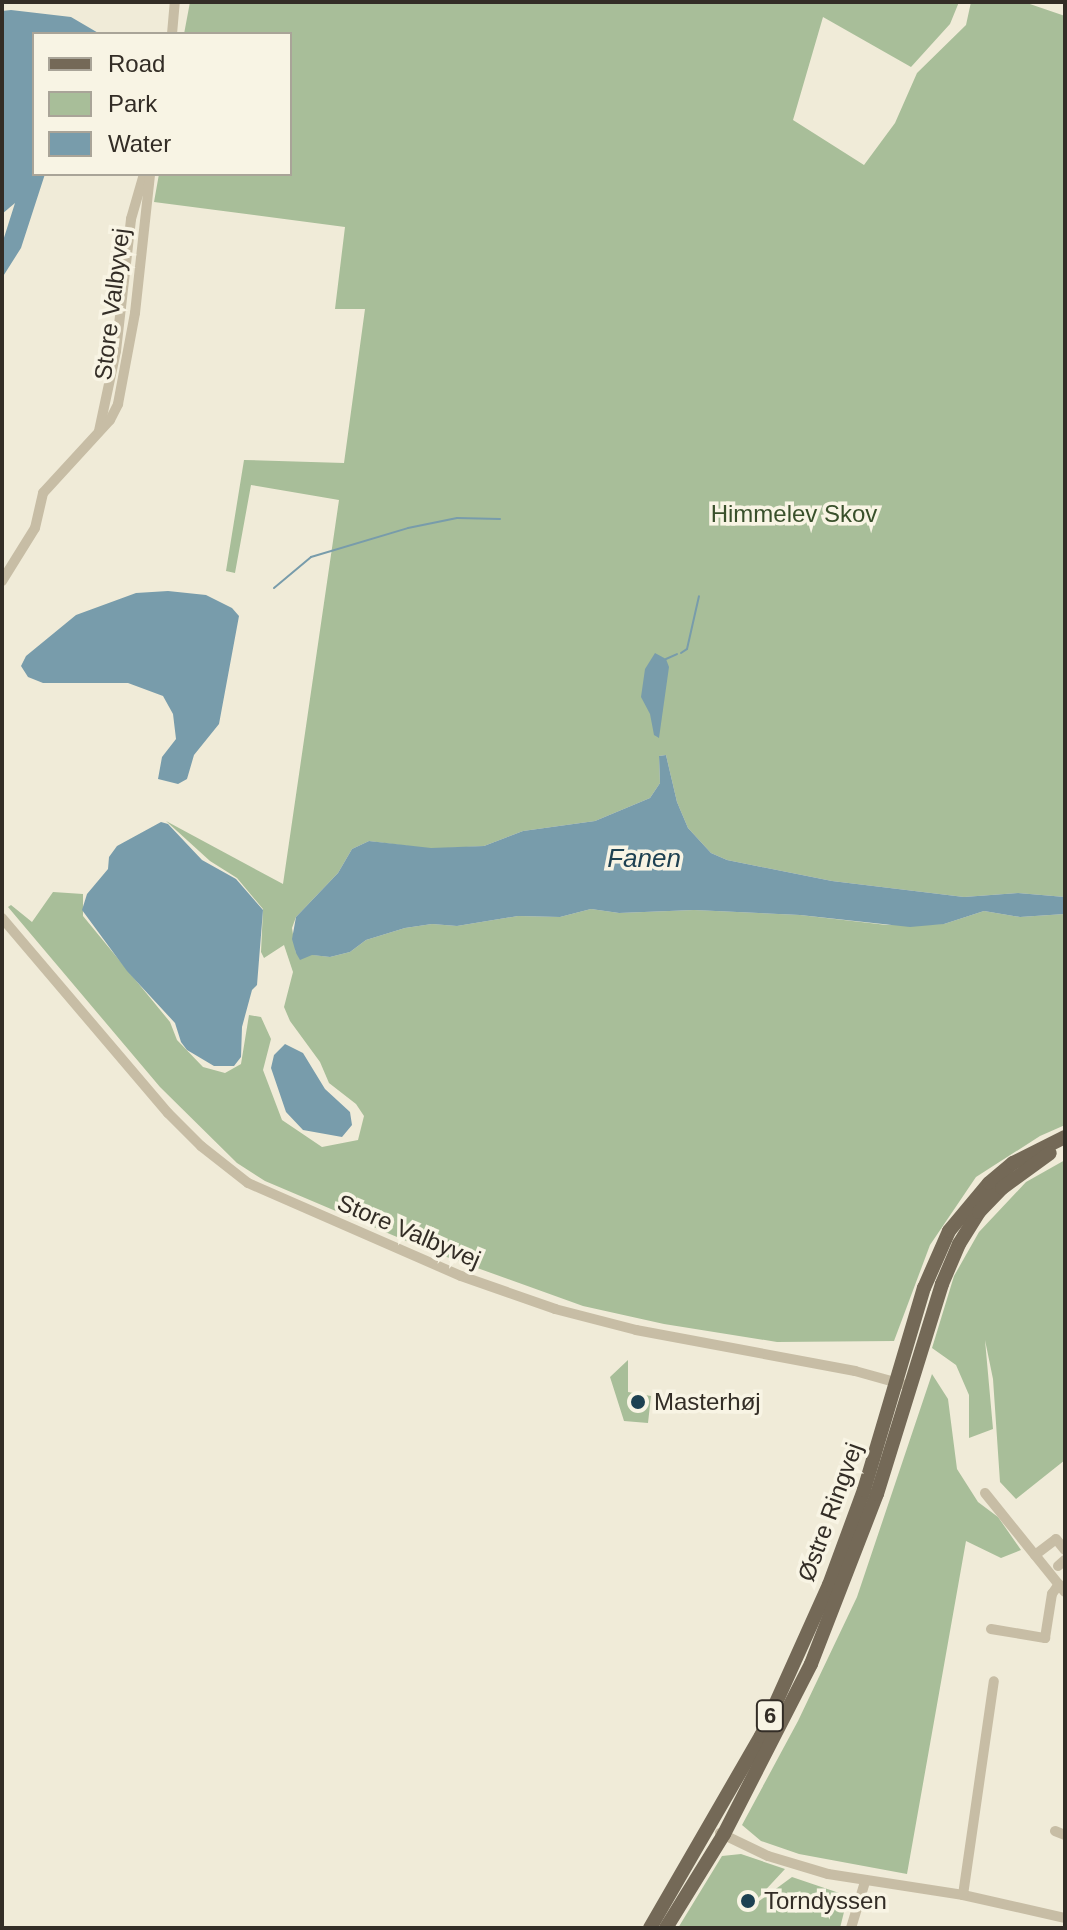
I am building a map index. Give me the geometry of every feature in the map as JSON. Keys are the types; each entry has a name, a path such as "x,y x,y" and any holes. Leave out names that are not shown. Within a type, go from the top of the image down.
{"main road":[{"name":"Østre Ringvej","path":"904,1385 924,1288 949,1231 967,1206 1001,1173 1040,1147 1065,1137"},
{"name":"Østre Ringvej","path":"666,1928 804,1678 842,1591 904,1385 942,1284 973,1222 1002,1188 1039,1159 1065,1145"},
{"name":"Østre Ringvej","path":"650,1928 717,1831"}],"street":[{"path":"172,32 175,2"},
{"name":"Store Valbyvej","path":"2,581 35,528 43,493 110,420 123,388 147,176"},
{"name":"Store Valbyvej","path":"2,918 168,1113 227,1168 257,1188 461,1276 555,1309 636,1330 904,1385"},
{"path":"985,1493 1062,1588 1052,1594 1045,1638 991,1629"},
{"path":"1035,1555 1056,1539 1065,1550"},
{"path":"963,1895 994,1681"},
{"path":"717,1831 784,1861 865,1882 963,1895 1065,1918"},
{"path":"851,1928 865,1882"}],"green space":[{"name":"Himmelev Skov","path":"190,2 959,2 950,24 911,67 823,17 793,120 864,165 895,123 917,73 966,25 971,2 1024,2 1065,16 1065,897 1018,893 964,897 832,881 727,860 711,853 688,828 677,802 666,755 659,756 660,783 650,798 595,821 523,831 484,846 431,849 369,841 352,849 338,873 296,917 292,928 296,953 330,957 350,952 366,940 405,928 432,924 457,926 518,916 560,917 591,909 619,913 694,910 800,915 887,925 944,924 984,911 1020,917 1065,914 1065,1125 1040,1136 976,1177 930,1245 894,1341 777,1342 664,1324 583,1306 430,1251 265,1181 237,1163 160,1087 8,907 11,905 32,922 53,892 83,894 83,916 170,1022 177,1040 203,1067 225,1073 241,1064 249,1015 261,1017 271,1039 263,1070 282,1120 322,1147 358,1140 364,1116 356,1104 329,1083 320,1062 290,1021 284,1007 293,972 284,945 264,958 261,952 263,909 237,878 210,861 166,821 283,884 339,500 251,485 235,573 226,571 244,460 344,463 365,309 335,309 345,227 154,202 159,176 292,176 292,32 184,32"},
{"path":"1065,1160 1065,1460 1016,1499 1000,1482 993,1379 985,1340 993,1429 969,1438 969,1395 956,1365 932,1348 954,1276 979,1232 1026,1182"},
{"path":"628,1360 628,1392 651,1396 648,1423 624,1421 610,1377"},
{"path":"932,1374 948,1399 957,1469 978,1502 998,1517 1021,1550 1001,1558 966,1541 907,1874 799,1854 761,1841 742,1825 798,1721 857,1597"},
{"path":"741,1854 785,1869 747,1910 792,1877 848,1896 840,1928 678,1928 722,1856"}],"water":[{"path":"2,11 71,17 97,32 32,32 32,176 44,176 21,248 2,278 2,244 15,203 2,214"},
{"path":"168,591 206,595 232,608 239,616 219,724 194,755 187,779 178,784 158,779 162,757 176,739 173,714 163,696 128,683 43,683 28,677 21,666 26,656 76,615 136,593"},
{"path":"655,653 666,659 669,667 659,738 654,735 650,714 641,697 645,669"},
{"name":"Fanen","path":"666,755 677,802 688,828 711,853 727,860 832,881 964,897 1018,893 1065,897 1065,914 1020,917 984,911 944,924 910,927 800,915 694,910 619,913 591,909 560,917 518,916 457,926 432,924 405,928 366,940 350,952 330,957 312,955 300,960 296,953 292,939 296,917 338,873 352,849 369,841 431,848 484,846 523,831 595,821 650,798 660,783 659,756"},
{"path":"161,822 168,824 202,860 236,879 263,910 257,985 252,990 242,1027 241,1057 234,1066 214,1066 187,1050 175,1023 127,971 82,910 87,894 108,869 109,857 117,846"},
{"path":"285,1044 303,1053 325,1089 350,1112 352,1125 342,1137 303,1130 286,1112 271,1068 274,1055"}],"waterway":[{"path":"274,588 311,557 408,528 457,518 500,519"},
{"path":"681,653 687,649 699,596"},
{"path":"666,659 677,654"}],"place":[{"name":"Masterhøj","path":"638,1402"},
{"name":"Torndyssen","path":"748,1901"}]}
